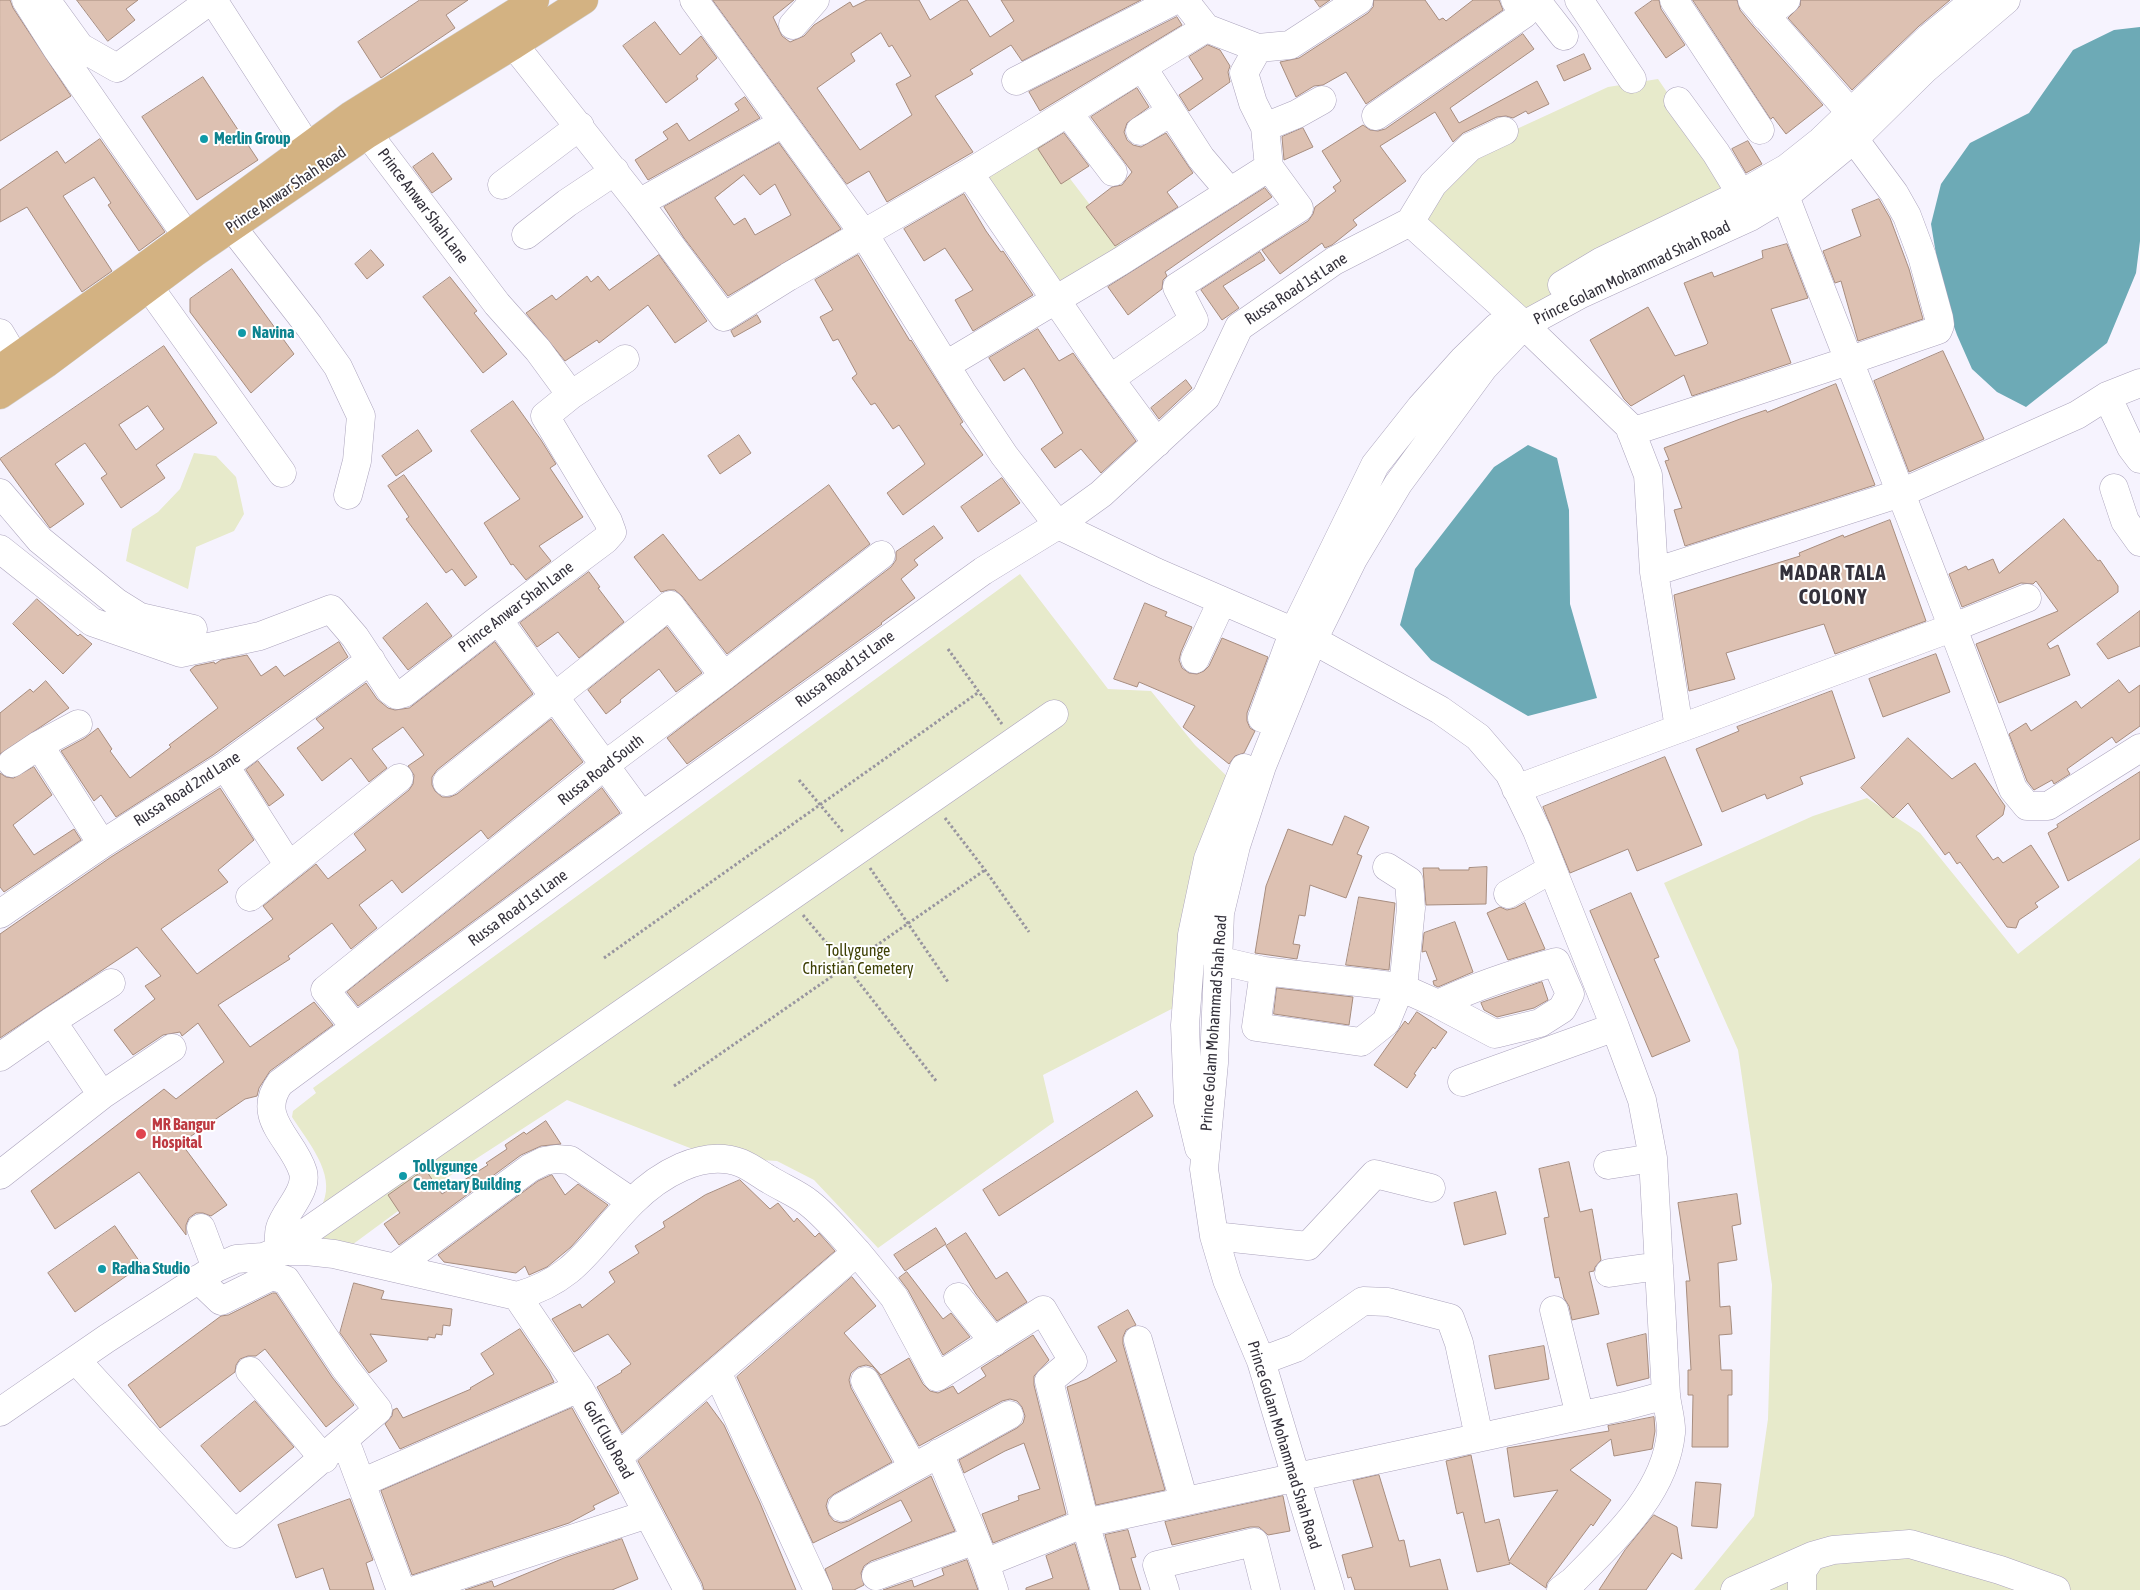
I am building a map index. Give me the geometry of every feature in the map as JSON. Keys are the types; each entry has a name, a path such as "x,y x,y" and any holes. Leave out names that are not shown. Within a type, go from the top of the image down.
{"main road":[{"name":"Prince Anwar Shah Road","path":"8,363 307,146 369,124 514,45 584,0"},
{"name":"Prince Anwar Shah Road","path":"0,395 46,364 232,227 529,2"}],"street":[{"path":"26,0 57,49 186,235"},
{"path":"46,0 80,47 117,68 212,0 307,146"},
{"path":"694,0 864,234 1004,455 1058,525 1222,601 1303,636 1440,710 1478,737 1509,773 1552,869 1642,1100 1653,1158 1666,1395 1671,1432 1663,1470 1641,1506 1573,1582 1561,1590"},
{"path":"793,25 815,0"},
{"path":"1016,81 1175,0"},
{"path":"1184,0 1206,28 1258,48 1290,45 1360,0"},
{"path":"1376,116 1524,14 1515,0"},
{"path":"1539,0 1539,4 1564,36"},
{"path":"1579,0 1632,79"},
{"path":"1674,0 1760,130"},
{"path":"1517,320 1602,261 1741,194 1787,168 1821,141 1856,127 1930,37 1975,0"},
{"name":"Prince Golam Mohammad Shah Road","path":"1330,1590 1261,1360 1227,1280 1214,1236 1204,1169 1214,1063 1220,914 1236,846 1303,636 1353,559 1398,484 1517,320 1581,294 1750,217 1785,196 1856,127 2006,0"},
{"path":"1632,432 1934,332 1940,325 1922,256 1910,223 1894,193 1856,127 1768,5"},
{"path":"514,45 615,171 724,316 1068,113 1206,28"},
{"path":"1110,380 1194,320 1177,287 1299,208 1269,167 1265,127 1253,103 1244,73 1258,48"},
{"path":"1143,68 1201,158 1230,192"},
{"path":"1265,127 1297,114 1322,100"},
{"path":"1678,101 1716,154 1741,194"},
{"path":"1140,131 1172,112"},
{"path":"1068,113 1113,172"},
{"path":"639,203 783,123"},
{"name":"Prince Anwar Shah Lane","path":"0,548 92,622 181,653 260,636 331,609 355,637 390,690 398,695 404,693 605,540 612,532 608,521 545,416 572,396 538,350 498,304 369,124"},
{"path":"502,185 580,126"},
{"path":"1504,131 1470,147 1433,184 1410,222 1629,426 1648,475 1654,572 1679,728"},
{"path":"946,365 1056,300 1269,167"},
{"path":"526,235 567,203 615,171"},
{"path":"968,172 1110,380 1157,443"},
{"path":"1785,196 1848,361 1954,627 2013,789 2027,806 2048,806 2140,748"},
{"name":"Russa Road 1st Lane","path":"279,1251 280,1227 304,1183 303,1172 274,1118 270,1106 272,1094 280,1083 642,816 983,571 1058,525 1101,494 1206,397 1239,327 1334,261 1410,222"},
{"path":"232,227 338,366 361,416 357,461 348,495"},
{"path":"149,287 282,473"},
{"path":"0,333 8,363"},
{"path":"572,396 625,359"},
{"path":"1654,572 1901,493 2076,415 2107,396 2140,383"},
{"path":"2107,396 2131,447 2140,459"},
{"path":"2114,488 2126,521 2140,542"},
{"path":"0,493 40,540 116,602 140,617 193,629"},
{"name":"Russa Road South","path":"355,1028 325,990 605,765 881,555"},
{"path":"1516,789 1954,627 2027,598"},
{"path":"1194,659 1222,601"},
{"path":"447,782 670,605 724,676"},
{"path":"498,620 556,696 642,816"},
{"path":"1204,1169 1188,1102 1185,1025 1192,935 1208,859 1303,636"},
{"name":"Russa Road 2nd Lane","path":"0,914 102,844 225,766 370,660"},
{"path":"0,1412 207,1274 236,1260 263,1257 279,1251 1054,714"},
{"path":"12,763 39,745 78,724"},
{"path":"39,745 102,844"},
{"path":"225,766 289,866"},
{"path":"250,897 399,778"},
{"path":"1264,971 1256,1027 1361,1042 1386,1022 1404,978 1411,908 1409,881 1387,867"},
{"path":"1508,894 1552,869"},
{"path":"1217,960 1264,971 1400,987 1438,1004"},
{"path":"0,1057 111,983"},
{"path":"52,1021 102,1095"},
{"path":"1462,1082 1615,1027"},
{"path":"0,1175 102,1095 172,1048"},
{"path":"1608,1164 1653,1158"},
{"path":"394,1268 530,1168 544,1161 556,1159 570,1160 632,1202"},
{"path":"279,1251 334,1254 517,1296 537,1291 555,1282 576,1265 632,1202 673,1172 698,1161 719,1159 740,1163 810,1204 857,1252 894,1297 937,1377 1043,1310 1073,1361 1049,1382 1085,1523 1105,1590"},
{"path":"1214,1236 1308,1246 1375,1174 1431,1188"},
{"path":"76,1360 235,1534 324,1459 378,1410 345,1368 286,1280 272,1276 221,1301 207,1274 200,1228"},
{"path":"618,1457 857,1252"},
{"path":"1609,1273 1659,1266"},
{"name":"Golf Club Road","path":"517,1296 579,1388 618,1457 688,1590"},
{"path":"958,1296 994,1342"},
{"path":"1261,1360 1296,1348 1363,1300 1388,1302 1450,1318 1459,1343 1479,1437"},
{"path":"1554,1310 1580,1416"},
{"path":"1138,1340 1184,1501"},
{"path":"250,1371 324,1459"},
{"path":"717,1372 818,1590"},
{"path":"865,1381 913,1467"},
{"path":"361,1484 579,1388"},
{"path":"876,1576 1085,1523 1580,1416 1666,1395"},
{"path":"842,1507 1008,1415"},
{"path":"349,1451 401,1590"},
{"path":"939,1453 980,1551 994,1590"},
{"path":"415,1590 648,1514"},
{"path":"1165,1590 1157,1565 1254,1542 1266,1590"},
{"path":"1735,1590 1812,1556 1834,1550 1910,1544 2000,1570 2056,1590"},
{"path":"1802,1590 1802,1571 1812,1556"}],"path":[{"path":"948,649 1014,742"},
{"path":"604,958 979,692"},
{"path":"799,780 858,850 948,982"},
{"path":"930,800 985,870 1029,932"},
{"path":"674,1086 985,870"},
{"path":"789,898 846,966 936,1082"}],"green space":[{"path":"1658,79 1740,200 1534,325 1416,218 1471,150 1608,87"},
{"path":"1039,138 1126,252 1057,294 974,173"},
{"path":"194,453 216,456 236,477 244,514 234,531 196,547 188,589 126,561 132,529 158,512 180,489"},
{"name":"Tollygunge Christian Cemetery","path":"1020,574 1108,689 1151,691 1195,745 1242,791 1191,999 1043,1075 1054,1122 878,1248 814,1180 777,1161 713,1157 567,1100 417,1197 341,1253 307,1231 323,1203 326,1192 326,1180 318,1158 292,1117 293,1111 316,1093 313,1088"},
{"path":"1867,798 1920,833 2018,954 2140,858 2140,1590 1694,1590 1754,1516 1768,1419 1772,1285 1738,1050 1664,883 1813,816"}],"water":[{"path":"2140,27 2140,241 2136,273 2107,343 2026,407 1997,392 1972,369 1957,335 1943,296 1931,224 1941,184 1970,143 2029,113 2073,50 2114,30"},
{"path":"1528,445 1557,458 1569,510 1570,604 1597,698 1528,716 1431,660 1400,625 1415,569 1494,467"}],"building":[{"path":"0,0 10,0 13,8 71,96 0,141"},
{"path":"77,0 138,0 126,9 135,20 108,41"},
{"path":"420,0 468,0 446,15 455,28 381,78 358,42"},
{"path":"713,0 794,0 773,17 782,36 790,42 804,36 814,25 850,2 853,7 867,0 919,0 930,20 961,0 967,0 990,37 1014,21 1001,0 1141,0 1022,61 1011,45 970,70 973,74 935,96 973,152 887,202 869,171 847,184","holes":["881,33 889,47 892,45 911,76 896,84 912,115 860,150 817,88 855,61 851,54"]},
{"path":"1315,0 1330,0 1320,7"},
{"path":"1374,0 1425,0 1439,20 1443,18 1446,21 1473,0 1499,0 1503,10 1366,104 1346,72 1323,85 1314,86 1296,97 1280,62 1299,58 1368,13 1373,7"},
{"path":"1653,0 1659,0 1661,9 1685,45 1666,58 1635,13"},
{"path":"1693,0 1737,0 1740,10 1753,26 1823,105 1786,134 1773,117 1771,119"},
{"path":"1801,0 1950,0 1919,26 1852,90 1788,18 1800,6"},
{"path":"1177,17 1182,25 1040,111 1029,92"},
{"path":"655,22 680,55 701,36 717,58 696,76 698,79 666,103 623,46"},
{"path":"1523,34 1534,49 1450,108 1459,123 1537,81 1549,104 1528,114 1526,111 1513,118 1506,116 1497,117 1463,133 1453,142 1435,112 1380,146 1406,181 1353,220 1357,225 1332,245 1325,248 1322,243 1280,274 1262,250 1308,221 1315,207 1336,191 1333,187 1341,181 1322,151 1363,125 1370,130 1378,131 1385,129"},
{"path":"1208,45 1220,50 1230,66 1228,72 1230,82 1189,111 1179,95 1203,79 1189,57"},
{"path":"1584,54 1591,69 1564,81 1557,66"},
{"name":"Merlin Group","path":"203,77 258,160 197,200 142,117"},
{"path":"1137,88 1149,107 1127,123 1124,132 1127,140 1133,145 1141,147 1166,133 1193,173 1167,192 1178,207 1115,246 1086,207 1112,187 1122,185 1132,172 1091,117"},
{"path":"745,97 760,118 648,180 635,160 668,139 663,132 677,123 689,141 739,110 735,104"},
{"path":"1303,128 1313,147 1284,160 1282,137"},
{"path":"1064,133 1089,166 1061,184 1038,149"},
{"path":"100,139 165,232 139,251 108,205 111,203 94,177 63,196 112,271 82,292 27,207 0,222 0,190 57,151 65,163"},
{"path":"1748,141 1762,164 1746,173 1732,149"},
{"path":"779,143 841,229 728,296 684,238 664,207","holes":["744,175 760,195 775,184 791,215 755,235 745,218 734,225 715,198"]},
{"path":"433,153 452,179 432,193 413,167"},
{"path":"1265,188 1272,197 1165,272 1167,276 1163,280 1162,289 1128,315 1108,287"},
{"path":"964,194 986,231 1001,252 1003,251 1033,295 973,331 955,300 973,290 945,248 924,261 904,229"},
{"path":"1879,199 1890,218 1909,269 1923,319 1858,341 1841,281 1835,283 1823,251 1861,236 1852,210"},
{"path":"1787,244 1808,298 1771,309 1791,363 1692,396 1684,375 1631,406 1624,399 1590,340 1648,307 1675,356 1706,345 1708,343 1684,283 1712,272 1714,277 1763,258 1762,251"},
{"path":"371,250 384,265 367,279 355,264"},
{"path":"1260,252 1265,260 1223,286 1239,308 1222,320 1201,290"},
{"path":"659,255 707,321 675,343 648,305 599,343 597,340 565,361 526,313 552,295 556,300 587,276 591,282 598,276 609,290"},
{"path":"858,255 910,341 963,422 960,424 983,455 903,515 887,493 925,464 899,425 893,429 875,403 871,405 852,378 857,374 838,339 833,341 820,317 833,310 815,280"},
{"name":"Navina","path":"232,269 294,354 251,393 190,312 190,299"},
{"path":"450,277 477,311 474,313 507,354 483,373 423,297"},
{"path":"757,315 761,322 734,337 731,331"},
{"path":"1038,329 1059,361 1073,353 1136,441 1101,473 1081,449 1055,468 1041,449 1063,433 1033,382 1024,368 1004,381 989,358"},
{"path":"164,346 217,423 156,465 165,478 121,508 101,478 107,474 85,443 55,464 84,504 50,528 0,459","holes":["148,406 164,429 136,450 119,425"]},
{"path":"1943,351 1984,439 1909,472 1874,381"},
{"path":"1186,380 1192,388 1159,419 1151,408"},
{"path":"1836,384 1875,485 1685,546 1674,510 1682,508 1665,461 1669,460 1664,448 1740,419 1766,410 1767,412"},
{"path":"513,401 556,464 550,468 583,517 539,546 551,561 526,580 513,564 511,565 484,523 520,499 471,431"},
{"path":"418,430 432,451 396,476 382,456"},
{"path":"739,435 751,453 720,474 708,456"},
{"path":"404,475 477,577 465,586 452,569 446,573 406,519 409,517 388,486"},
{"path":"1002,478 1020,503 978,532 961,507"},
{"path":"829,485 870,544 727,654 682,596 675,590 661,592 634,557 663,534 699,580 701,580"},
{"path":"2064,519 2098,561 2100,560 2118,586 2118,592 2047,644 2050,649 2058,645 2070,675 1999,703 1976,644 2058,611 2036,581 2033,584 2021,583 1962,607 1949,574 1966,566 1968,570 1993,559 1999,573"},
{"path":"1890,520 1926,621 1835,654 1824,624 1726,653 1735,679 1689,691 1674,595 1800,556 1799,553 1843,535 1844,537"},
{"path":"934,526 943,538 914,560 918,565 901,579 915,598 882,624 687,764 667,738 891,567 896,560 896,552"},
{"path":"589,572 600,587 598,588 624,622 579,658 558,632 537,647 520,623"},
{"path":"37,599 78,636 80,634 92,644 63,674 13,624"},
{"path":"427,603 452,636 408,670 383,638"},
{"path":"1145,603 1167,612 1165,616 1192,627 1179,660 1182,668 1189,673 1197,674 1209,666 1222,638 1268,657 1247,713 1247,721 1250,728 1255,731 1244,753 1235,756 1229,764 1183,727 1195,706 1139,682 1137,687 1114,679"},
{"path":"2140,611 2140,646 2108,659 2097,644"},
{"path":"667,627 702,673 676,692 659,669 620,700 621,702 606,714 588,690"},
{"path":"339,642 348,657 213,755 116,817 101,795 94,801 61,751 85,738 98,728 112,749 110,751 130,778 171,747 169,745 218,708 190,670 195,666 214,662 215,664 221,660 247,655 261,676 276,666 284,676"},
{"path":"495,642 533,694 437,770 432,777 432,785 435,791 442,797 450,797 457,794 551,719 583,762 488,839 481,830 402,893 392,880 359,905 377,928 351,949 332,923 288,956 290,959 218,1005 250,1047 314,1002 333,1025 270,1071 259,1088 257,1096 245,1099 181,1143 227,1205 211,1216 196,1213 189,1218 186,1225 186,1235 139,1172 55,1229 31,1191 164,1089 176,1099 224,1062 198,1023 182,1036 180,1032 163,1035 133,1055 114,1030 155,999 145,986 161,976 137,947 0,1038 0,934 111,857 220,788 254,840 218,870 228,882 161,929 197,974 273,919 263,906 316,864 328,879 366,850 354,834 409,790 413,784 414,775 408,766 424,755 403,727 372,749 387,768 369,782 351,758 322,781 297,748 324,728 316,719 366,683 377,699 388,708 395,710 409,708"},
{"path":"1936,654 1950,692 1883,717 1869,679"},
{"path":"2119,680 2129,693 2140,685 2140,726 2116,743 2112,737 2067,769 2070,774 2054,784 2052,780 2034,790 2027,781 2009,734 2026,723 2031,731 2076,701 2081,708"},
{"path":"46,681 69,708 0,754 0,713 30,689 33,692"},
{"path":"1832,691 1855,758 1800,777 1803,784 1767,799 1765,794 1722,812 1696,749 1739,731 1737,727"},
{"path":"1908,738 1952,779 1975,763 2005,806 2003,815 1976,836 1993,860 1998,857 2003,863 2031,845 2059,887 2035,903 2038,907 2019,920 2016,928 2007,927 1960,862 1957,864 1949,852 1945,855 1908,803 1893,818 1861,788"},
{"path":"1665,757 1702,845 1637,871 1628,849 1570,873 1543,807"},
{"path":"258,761 284,795 269,806 246,770"},
{"path":"34,767 52,795 13,825 34,855 74,829 81,840 4,892 0,887 0,773 6,777 13,778"},
{"path":"2140,772 2140,839 2068,881 2048,833 2058,827 2057,825"},
{"path":"602,788 620,813 358,1006 347,992"},
{"path":"1345,816 1369,827 1357,854 1362,856 1346,898 1310,885 1305,916 1299,915 1293,944 1300,945 1297,959 1255,953 1266,886 1288,829 1332,845"},
{"path":"1487,867 1486,904 1426,905 1423,868 1469,870 1469,868"},
{"path":"1631,893 1659,957 1654,959 1690,1041 1652,1057 1590,911"},
{"path":"1359,897 1395,903 1389,970 1346,965"},
{"path":"1525,903 1545,949 1508,960 1487,913 1500,907 1507,910"},
{"path":"1455,922 1473,972 1438,987 1434,985 1433,981 1437,980 1426,951 1422,952 1424,933"},
{"path":"1542,982 1548,1000 1534,1008 1497,1017 1484,1010 1481,1003"},
{"path":"1277,988 1353,997 1349,1025 1274,1014"},
{"path":"1417,1012 1447,1032 1435,1049 1433,1047 1414,1074 1416,1075 1407,1088 1374,1065 1405,1021 1408,1024"},
{"path":"1137,1091 1153,1116 999,1216 983,1190"},
{"path":"546,1121 561,1144 541,1146 521,1155 399,1245 384,1224 400,1213 388,1195 425,1169 442,1194 488,1165 486,1163 507,1149 505,1145 524,1132 526,1134"},
{"path":"1569,1162 1580,1212 1592,1209 1601,1260 1594,1271 1589,1272 1599,1314 1572,1320 1559,1277 1555,1278 1544,1218 1549,1217 1539,1169"},
{"path":"552,1175 565,1195 578,1184 608,1205 571,1247 547,1267 529,1275 525,1266 516,1273 444,1262 438,1255 538,1181"},
{"path":"740,1180 770,1209 778,1203 794,1222 797,1218 815,1237 819,1233 835,1251 622,1433 597,1387 622,1372 631,1364 608,1334 574,1352 552,1319 580,1304 582,1308 615,1282 609,1272 639,1253 635,1246 665,1227 663,1222 705,1195"},
{"path":"1496,1192 1506,1234 1464,1245 1454,1203"},
{"path":"1737,1194 1741,1224 1732,1226 1737,1260 1718,1263 1720,1307 1730,1306 1732,1334 1719,1335 1721,1370 1732,1370 1732,1395 1728,1395 1728,1447 1692,1447 1693,1395 1688,1395 1688,1370 1691,1370 1686,1281 1690,1281 1678,1203"},
{"path":"115,1226 142,1265 75,1312 48,1273"},
{"path":"936,1228 946,1244 905,1271 894,1255"},
{"path":"966,1233 996,1279 1007,1272 1027,1302 997,1321 976,1294 946,1246"},
{"path":"907,1272 943,1319 951,1313 970,1337 943,1355 908,1290 899,1278"},
{"path":"852,1277 876,1306 844,1333 881,1375 909,1358 923,1384 930,1391 938,1393 953,1386 958,1394 986,1376 981,1368 1033,1335 1049,1360 1034,1376 1034,1385 1066,1514 993,1543 982,1514 1019,1500 1018,1496 1040,1489 1024,1443 964,1473 959,1460 1023,1423 1025,1416 1022,1407 1017,1401 1010,1399 1002,1401 919,1446 878,1373 873,1367 866,1365 858,1367 851,1373 849,1380 851,1388 892,1462 828,1499 826,1506 829,1515 834,1521 841,1523 849,1521 931,1476 955,1531 871,1561 864,1566 861,1573 864,1585 854,1590 833,1590 825,1569 912,1521 901,1500 813,1543 737,1377"},
{"path":"354,1283 384,1291 381,1299 452,1309 450,1326 443,1325 442,1335 436,1334 435,1338 428,1337 428,1340 370,1334 387,1361 369,1373 340,1333"},
{"path":"276,1293 332,1377 354,1405 326,1427 265,1349 256,1356 240,1359 236,1365 235,1372 160,1428 128,1385 221,1316 228,1315"},
{"path":"1128,1310 1136,1325 1126,1330 1123,1344 1165,1490 1096,1505 1067,1387 1087,1379 1117,1361 1098,1327"},
{"path":"520,1329 554,1382 400,1449 385,1424 392,1416 393,1410 397,1408 403,1418 471,1389 494,1374 481,1354"},
{"path":"1646,1334 1649,1378 1617,1386 1607,1344"},
{"path":"1544,1346 1549,1379 1495,1389 1489,1356"},
{"path":"255,1401 294,1447 240,1492 201,1446"},
{"path":"707,1402 724,1425 760,1503 796,1590 704,1590 638,1461"},
{"path":"572,1408 619,1493 593,1506 595,1509 569,1523 412,1575 381,1491"},
{"path":"1654,1417 1655,1431 1652,1449 1614,1456 1611,1439 1570,1470 1611,1500 1593,1526 1591,1524 1547,1583 1546,1588 1509,1562 1510,1564 1477,1572 1463,1512 1457,1514 1446,1461 1471,1455 1485,1523 1499,1519 1509,1561 1558,1490 1514,1497 1507,1448 1609,1431 1608,1426"},
{"path":"1379,1475 1399,1541 1404,1540 1410,1567 1440,1559 1448,1590 1355,1590 1351,1577 1348,1578 1342,1555 1373,1547 1353,1481"},
{"path":"1696,1482 1721,1484 1717,1528 1692,1526"},
{"path":"1283,1496 1290,1531 1268,1535 1259,1527 1250,1527 1172,1545 1165,1522"},
{"path":"350,1499 373,1560 366,1563 374,1590 330,1590 323,1568 296,1578 278,1525"},
{"path":"1654,1515 1677,1527 1682,1559 1672,1553 1646,1590 1599,1590 1625,1550"},
{"path":"1128,1530 1136,1557 1131,1558 1141,1590 1120,1590 1105,1535"},
{"path":"622,1539 638,1579 612,1590 465,1590 492,1581 494,1587 564,1558"},
{"path":"1075,1544 1089,1590 1026,1590 1026,1588 1053,1578 1046,1556"},
{"path":"967,1560 978,1590 883,1590 912,1580 914,1587 944,1575 942,1569"}],"place":[{"name":"Merlin Group","path":"204,139"},
{"name":"Navina","path":"242,333"},
{"name":"MR Bangur Hospital","path":"141,1134"},
{"name":"Tollygunge Cemetary Building","path":"403,1176"},
{"name":"Radha Studio","path":"102,1269"}],"district":[{"name":"MADAR TALA COLONY","path":"1833,585"}]}
